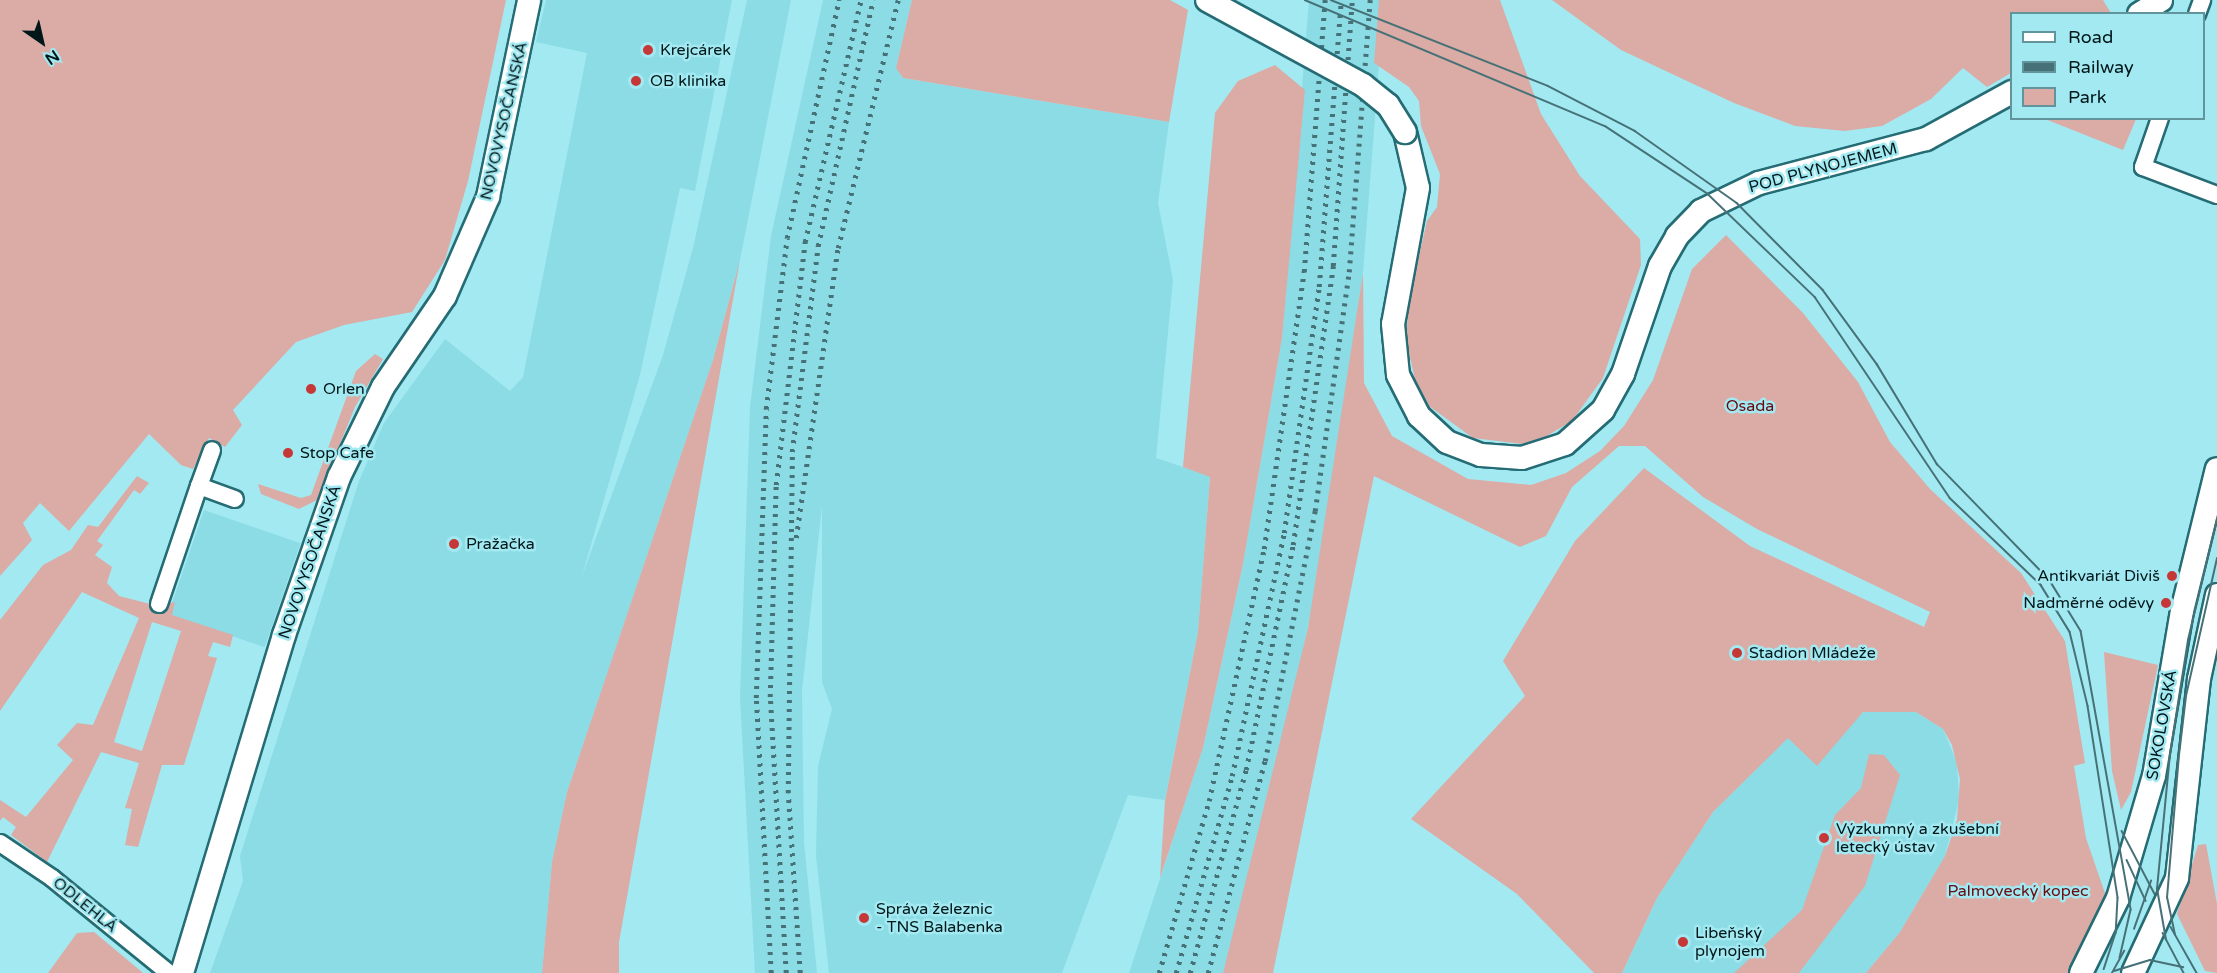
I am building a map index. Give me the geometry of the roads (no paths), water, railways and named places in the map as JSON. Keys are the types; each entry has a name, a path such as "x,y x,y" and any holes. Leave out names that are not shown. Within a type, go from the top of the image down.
{"main road":[{"name":"NOVOVYSOČANSKÁ","path":"183,973 284,634 339,477 383,387 445,296 488,197 529,0"},
{"name":"POD PLYNOJEMEM","path":"1207,0 1363,85 1388,105 1405,132 1418,188 1393,324 1398,375 1419,416 1447,442 1481,455 1522,458 1565,444 1603,410 1623,374 1660,266 1677,236 1701,211 1759,183 1926,139 2010,93"},
{"path":"2142,12 2161,0"},
{"name":"SOKOLOVSKÁ","path":"2081,973 2118,898 2154,776 2182,611 2217,469"},
{"name":"SOKOLOVSKÁ","path":"2133,973 2177,878 2199,679 2217,595"}],"street":[{"path":"2159,120 2143,167 2217,195"},
{"path":"159,604 212,450"},
{"path":"199,486 236,499"},
{"name":"ODLEHLÁ","path":"1,842 169,973"}],"tram line":[{"path":"1305,0 1605,126 1708,194 1815,297 1950,498 2041,585 2070,632 2088,706 2118,898 2116,933 2104,969"},
{"path":"1331,0 1548,86 1635,131 1737,203 1823,290 1877,364 1937,464 2049,579 2081,631 2131,910 2120,958"},
{"path":"2166,940 2157,889 2170,754 2188,640 2217,519"},
{"path":"2175,935 2167,898 2179,755 2186,696 2217,558"},
{"path":"2122,831 2155,894"},
{"path":"2127,860 2146,901"},
{"path":"2134,929 2151,881"},
{"path":"2171,927 2197,973"},
{"path":"2163,933 2184,973"},
{"path":"2112,973 2124,951"},
{"path":"2114,971 2150,960 2183,967"}],"railway":[{"path":"771,973 756,698 766,409 787,238 839,0"},
{"path":"786,973 770,697 776,485 805,242 861,0"},
{"path":"800,973 788,793 792,452 818,246 873,0"},
{"path":"796,538 838,248 898,0"},
{"path":"1159,973 1209,801 1264,549 1304,272 1325,0"},
{"path":"1176,973 1232,776 1284,533 1319,287 1341,0"},
{"path":"1190,973 1246,770 1293,545 1333,266 1352,0"},
{"path":"1208,973 1265,761 1315,511 1349,272 1370,0"}],"place":[{"name":"Krejcárek","path":"648,50"},
{"name":"OB klinika","path":"636,81"},
{"name":"Orlen","path":"311,389"},
{"name":"Stop Cafe","path":"288,453"},
{"name":"Pražačka","path":"454,544"},
{"name":"Antikvariát Diviš","path":"2172,576"},
{"name":"Nadměrné oděvy","path":"2166,603"},
{"name":"Stadion Mládeže","path":"1737,653"},
{"name":"Výzkumný a zkušební letecký ústav","path":"1824,838"},
{"name":"Správa železnic - TNS Balabenka","path":"864,918"},
{"name":"Libeňský plynojem","path":"1683,942"}],"park label":[{"name":"Osada","path":"1750,406"},
{"name":"Palmovecký kopec","path":"2018,891"}]}
